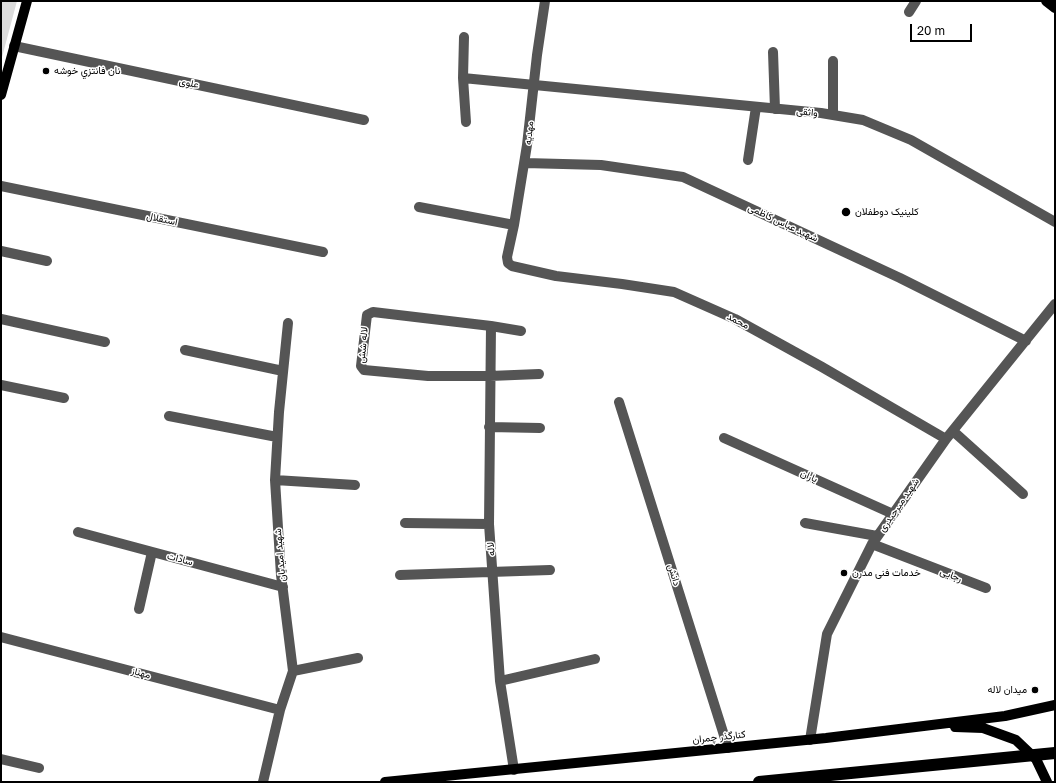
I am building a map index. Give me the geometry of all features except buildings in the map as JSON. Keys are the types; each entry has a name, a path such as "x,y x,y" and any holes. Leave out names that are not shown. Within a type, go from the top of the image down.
{"highway":[{"path":"759,782 1055,753"}],"main road":[{"path":"1,95 27,1"},
{"path":"1046,1 1055,8"},
{"name":"کنارگذر چمران","path":"385,782 810,740 1005,716 1055,705"},
{"path":"923,726 983,728 1016,740 1036,759 1047,782"}],"street":[{"name":"مهدیه","path":"508,263 506,257 514,225 525,163 536,55 545,1"},
{"path":"909,12 916,1"},
{"path":"464,37 463,78 466,122"},
{"name":"علوی","path":"14,46 364,120"},
{"path":"773,52 776,109"},
{"path":"832,61 833,115"},
{"name":"واثقی","path":"463,78 776,109 863,120 910,140 1055,222"},
{"path":"748,160 756,107"},
{"name":"شهید عباس کاظمی","path":"525,163 601,165 683,177 900,278 1026,341"},
{"name":"استقلال","path":"1,186 323,252"},
{"path":"419,207 514,225"},
{"path":"1,251 47,261"},
{"name":"محمد","path":"508,263 512,266 556,276 674,292 735,319 822,367 946,440"},
{"name":"شهید میرحیدری","path":"810,740 827,634 874,540 946,440 1055,304"},
{"name":"لاله شش","path":"490,376 428,376 364,370 361,366 366,315 373,312 491,326"},
{"path":"1,319 105,342"},
{"name":"شهید امیدیان","path":"263,782 280,710 294,672 281,575 275,480 288,323"},
{"path":"491,326 520,331"},
{"name":"لاله","path":"491,326 489,524 500,682 514,770"},
{"path":"185,350 283,371"},
{"path":"490,376 539,374"},
{"path":"1,385 64,398"},
{"name":"دانش","path":"620,402 728,748"},
{"path":"169,416 278,437"},
{"path":"489,427 540,428"},
{"path":"953,431 1023,494"},
{"name":"یاران","path":"724,438 893,514"},
{"path":"275,480 355,485"},
{"path":"405,523 489,524"},
{"name":"رجایی","path":"805,523 874,540 986,588"},
{"name":"سادات","path":"78,532 283,587"},
{"path":"139,609 152,552"},
{"path":"400,575 550,570"},
{"name":"مهناز","path":"1,637 280,710"},
{"path":"294,672 358,658"},
{"path":"500,682 595,659"},
{"path":"1,759 39,768"}],"shaded area":[{"path":"1,1 17,1 1,61"}],"place":[{"name":"نان فانتزي خوشه","path":"46,71"},
{"name":"کلینیک دوطفلان","path":"846,212"},
{"name":"خدمات فنی مدرن","path":"844,573"},
{"name":"میدان لاله","path":"1035,690"}]}
